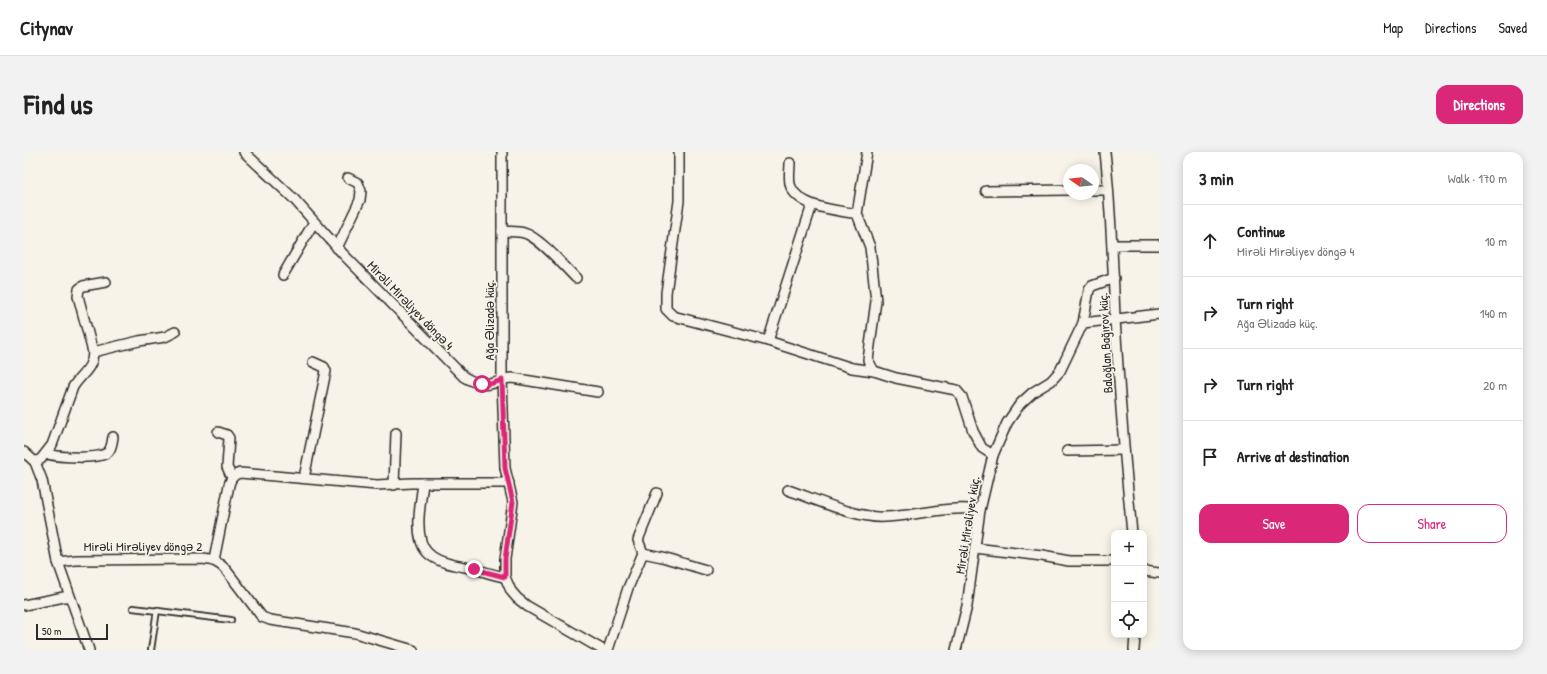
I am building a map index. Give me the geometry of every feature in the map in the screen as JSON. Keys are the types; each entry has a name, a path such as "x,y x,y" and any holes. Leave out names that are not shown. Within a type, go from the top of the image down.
{"street":[{"name":"Mirəli Mirəliyev döngə 4","path":"244,152 293,198 337,248 464,377 482,384 490,384 507,378 519,378 598,392"},
{"name":"Ağa Əlizadə küç.","path":"502,152 502,380 505,468 513,502 505,559 505,577 511,591 527,606 603,650"},
{"path":"679,152 679,201 666,294 666,309 673,316 768,341 852,368 874,371 896,378 956,390 962,396 973,431 982,448 993,455"},
{"path":"867,152 857,214 870,247 876,301 868,360 874,371"},
{"name":"Baloğlan Bağırov küç.","path":"1105,152 1124,450 1132,530"},
{"path":"790,163 790,187 798,198 812,205 857,214"},
{"path":"337,248 360,200 361,191 358,183 348,178"},
{"path":"986,191 1063,190"},
{"path":"1099,190 1108,190"},
{"path":"768,341 812,205"},
{"path":"283,275 314,222"},
{"path":"502,232 524,233 530,236 539,242 576,278"},
{"path":"1112,245 1159,245"},
{"name":"Mirəli Mirəliyev küç.","path":"956,650 967,606 980,510 993,455 1006,423 1020,404 1033,392 1051,380 1060,371 1083,323 1089,290 1092,286 1114,278"},
{"path":"35,462 47,454 52,445 73,387 77,380 88,369 93,360 93,352 78,296 79,289 83,286 106,282"},
{"path":"1083,323 1115,318 1159,314"},
{"path":"93,352 139,341 165,338 175,332"},
{"path":"304,478 326,370 324,367 313,362"},
{"path":"218,432 227,435 229,438 227,467 232,478"},
{"path":"394,485 396,433"},
{"path":"47,454 66,457 98,456 107,453 111,447 113,437"},
{"path":"1067,451 1124,450"},
{"path":"24,452 35,462 42,480 58,562 89,650"},
{"path":"214,560 229,484 232,478 240,472 377,485 423,483 509,483"},
{"path":"423,483 419,532 422,543 428,552 438,560 449,564 505,577"},
{"path":"788,490 864,516 885,517 953,508 980,510"},
{"path":"608,650 628,588 643,553 638,540 657,493"},
{"path":"975,548 1042,556 1069,561 1111,561"},
{"path":"643,553 706,570"},
{"name":"Mirəli Mirəliyev döngə 2","path":"58,562 76,560 214,560 226,570 262,617 270,620 355,632 413,650"},
{"path":"1147,571 1159,573"},
{"path":"24,605 69,596"},
{"path":"1134,650 1135,638"}],"lane":[{"path":"133,608 231,620"},
{"path":"152,650 157,610"}],"route":[{"path":"474,569 505,577 505,559 513,502 505,468 502,380 490,384 482,384"}]}
